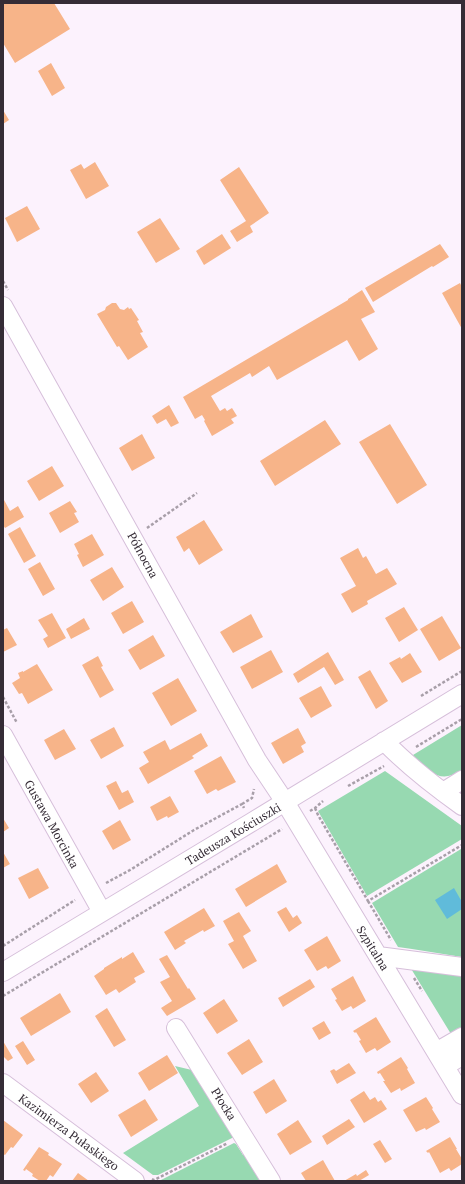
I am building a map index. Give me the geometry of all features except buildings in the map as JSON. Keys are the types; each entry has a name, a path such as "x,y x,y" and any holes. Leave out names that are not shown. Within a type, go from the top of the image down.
{"street":[{"name":"Północna","path":"3,306 257,760 285,802"},
{"name":"Tadeusza Kościuszki","path":"3,972 462,694"},
{"name":"Gustawa Morcinka","path":"3,735 102,912"},
{"path":"384,741 399,757 462,806"},
{"path":"443,792 462,780"},
{"name":"Szpitalna","path":"285,802 462,1095"},
{"path":"378,956 462,967"},
{"name":"Płocka","path":"176,1028 271,1181"},
{"path":"441,1059 462,1036"},
{"path":"441,1059 462,1056"},
{"name":"Kazimierza Pułaskiego","path":"3,1084 84,1142 142,1178"}],"path":[{"path":"133,537 197,493"},
{"path":"345,788 462,719"},
{"path":"3,996 264,841 315,808 325,799"},
{"path":"3,946 90,891 130,870 194,830 242,804 264,841"},
{"path":"315,808 368,901 462,845"},
{"path":"142,1178 154,1180 229,1142"}],"green space":[{"path":"462,725 462,770 447,776 441,776 430,771 414,757 413,755"},
{"path":"385,771 462,826 462,839 367,896 318,811"},
{"path":"461,849 462,957 398,947 372,903"},
{"path":"410,967 462,974 462,1027 451,1034"},
{"path":"175,1066 196,1071 236,1136 158,1175 153,1175 123,1153 199,1106"},
{"path":"234,1143 243,1155 247,1153 265,1181 159,1181"}],"water":[{"path":"454,888 462,902 462,909 447,919 435,900"}]}
